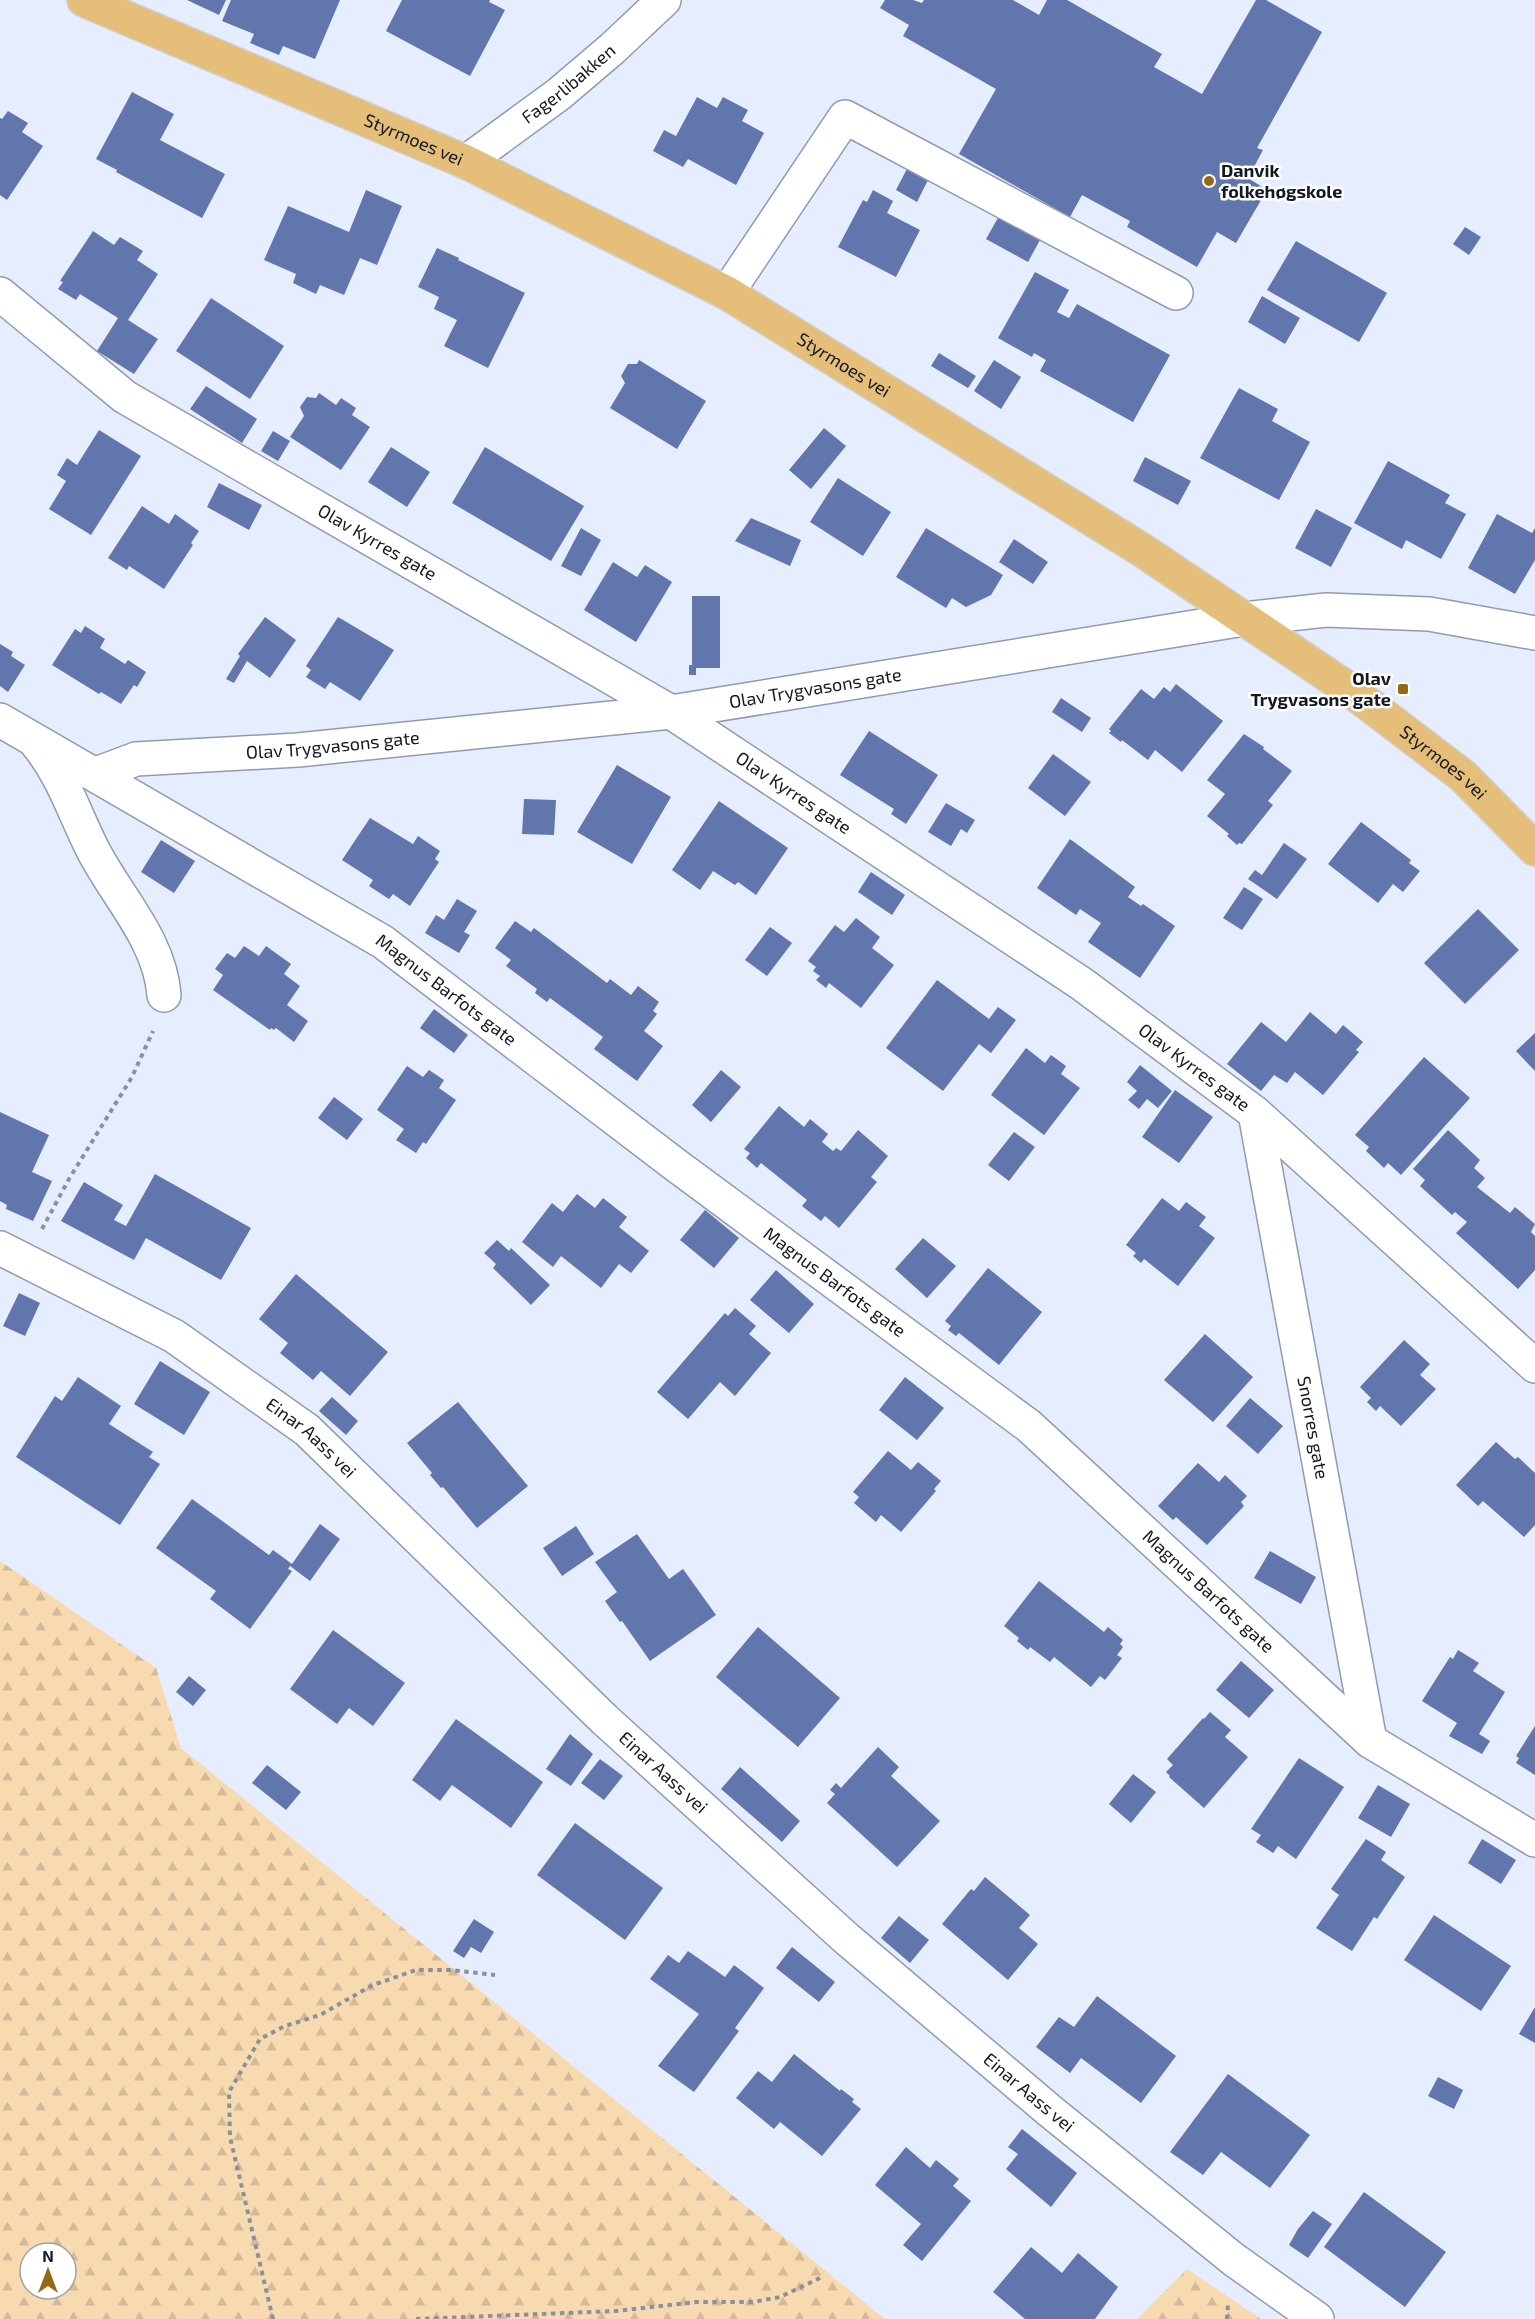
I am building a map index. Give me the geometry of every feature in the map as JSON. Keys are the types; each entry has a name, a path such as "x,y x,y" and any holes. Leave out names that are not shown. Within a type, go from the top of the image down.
{"main road":[{"name":"Styrmoes vei","path":"84,0 466,162 727,292 1142,550 1350,690 1463,776 1535,849"}],"street":[{"name":"Fagerlibakken","path":"466,162 559,94 664,0"},
{"path":"727,292 845,117 1176,293"},
{"name":"Olav Kyrres gate","path":"0,294 125,397 671,712 1082,984 1255,1113 1535,1366"},
{"name":"Olav Trygvasons gate","path":"96,774 136,759 297,750 671,712 1244,620 1326,610 1429,614 1535,633"},
{"name":"Magnus Barfots gate","path":"0,720 383,942 677,1166 1029,1426 1370,1741 1535,1840"},
{"path":"33,740 49,758 93,850 148,940 163,983 164,995"},
{"name":"Snorres gate","path":"1255,1113 1370,1741"},
{"name":"Einar Aass vei","path":"14,1255 174,1336 307,1430 605,1720 848,1939 1050,2111 1214,2244 1317,2319"}],"path":[{"path":"14,1255 46,1220 132,1077 154,1030 164,995"},
{"path":"273,2319 230,2137 229,2092 260,2039 285,2026 320,2015 373,1985 416,1970 451,1970 495,1975"},
{"path":"416,2319 616,2311 697,2302 753,2302 780,2296 820,2278"}],"green space":[{"path":"0,1561 156,1668 181,1748 885,2319 0,2319"},
{"path":"1187,2269 1261,2319 1137,2319"}],"building":[{"path":"187,0 226,0 219,15"},
{"path":"231,0 340,0 315,59 283,46 279,55 250,43 254,34 222,21"},
{"path":"402,0 490,0 489,2 505,10 470,76 386,31"},
{"path":"885,0 913,0 922,3 924,0 1013,0 1039,15 1047,0 1067,0 1162,54 1154,67 1202,94 1256,0 1266,0 1322,32 1257,148 1263,150 1248,178 1267,190 1236,243 1217,232 1197,267 1127,227 1130,221 1082,195 1070,217 959,154 996,89 903,36 909,25 880,8"},
{"path":"132,92 174,114 160,140 225,174 202,218 96,159"},
{"path":"697,97 717,108 723,97 748,110 742,121 764,133 736,185 688,159 683,167 653,151 664,130 676,136"},
{"path":"8,111 28,123 22,132 43,146 7,200 0,195 0,118 2,119"},
{"path":"909,165 930,176 917,202 896,190"},
{"path":"366,190 402,206 377,265 360,258 344,295 320,285 316,294 293,283 296,274 264,260 288,206 349,232"},
{"path":"873,190 893,201 887,213 920,230 896,277 838,247 863,200 867,202"},
{"path":"999,216 1040,240 1028,262 986,239"},
{"path":"1465,227 1481,237 1469,255 1453,244"},
{"path":"93,231 114,245 120,237 143,251 137,260 158,274 128,320 158,339 134,374 97,351 118,318 80,294 76,300 58,289 63,282 60,281"},
{"path":"1296,241 1387,293 1359,342 1267,290"},
{"path":"437,248 525,293 488,368 444,346 457,320 434,309 439,297 418,287"},
{"path":"1035,272 1069,290 1057,312 1069,318 1077,304 1170,355 1133,422 1040,371 1046,360 1034,353 1032,357 998,338"},
{"path":"1262,296 1300,318 1285,344 1248,322"},
{"path":"211,298 284,346 250,399 176,351"},
{"path":"939,353 976,376 968,388 931,366"},
{"path":"639,360 706,401 677,449 610,408 625,383 621,376 628,364 637,364"},
{"path":"994,360 1021,377 1001,409 974,391"},
{"path":"206,386 257,419 242,443 190,409"},
{"path":"1239,388 1278,409 1272,421 1310,442 1279,500 1200,458"},
{"path":"319,393 336,405 341,398 356,408 352,415 370,427 341,470 290,437 304,416 300,407 307,397 316,398"},
{"path":"824,428 846,446 811,489 789,470"},
{"path":"99,430 141,456 91,535 49,509 66,481 57,475 67,458 77,465"},
{"path":"273,431 290,441 278,461 261,451"},
{"path":"391,447 430,472 407,507 368,482"},
{"path":"485,447 584,506 551,561 452,503"},
{"path":"1145,457 1191,481 1178,505 1133,481"},
{"path":"1388,461 1450,495 1445,503 1466,514 1441,559 1406,540 1402,549 1354,523"},
{"path":"838,478 891,512 863,556 810,522"},
{"path":"219,483 262,505 249,530 207,507"},
{"path":"142,506 169,524 175,514 199,531 191,543 193,545 164,589 129,566 127,570 108,558"},
{"path":"1316,509 1352,528 1331,567 1295,548"},
{"path":"1497,514 1532,533 1535,528 1535,560 1515,594 1468,568"},
{"path":"751,518 801,540 790,566 735,541"},
{"path":"581,528 601,540 581,576 561,566"},
{"path":"926,528 1003,575 991,595 966,607 952,598 946,608 896,577"},
{"path":"1014,539 1048,562 1033,584 999,562"},
{"path":"613,562 637,577 645,565 672,582 636,642 584,610"},
{"path":"692,596 720,596 720,668 696,668 696,675 689,675 689,665 692,665"},
{"path":"265,617 296,640 270,678 247,661 234,683 226,679 240,656 238,654"},
{"path":"338,617 394,650 360,701 330,682 325,689 306,677 311,670 306,666"},
{"path":"85,626 105,639 100,648 125,664 128,660 146,672 137,687 134,685 121,704 101,692 99,694 52,665 75,629 81,633"},
{"path":"0,644 13,652 11,656 25,665 8,692 0,686"},
{"path":"1176,684 1223,721 1182,772 1155,750 1148,760 1109,733 1111,731 1109,729 1141,689 1154,699 1164,687 1170,692"},
{"path":"1061,698 1091,718 1082,732 1052,712"},
{"path":"869,731 938,775 906,824 891,814 894,809 840,775"},
{"path":"1244,734 1264,747 1263,749 1292,771 1268,801 1273,805 1242,844 1237,845 1227,836 1229,834 1207,816 1225,794 1207,780"},
{"path":"1053,754 1091,782 1065,816 1028,788"},
{"path":"617,765 671,797 632,864 577,832"},
{"path":"524,799 556,800 554,835 522,834"},
{"path":"719,801 788,848 756,895 738,882 735,885 713,871 700,890 672,870"},
{"path":"946,803 975,820 967,833 961,829 951,846 928,832"},
{"path":"370,818 413,844 418,836 440,851 435,859 439,862 410,906 393,894 389,899 369,886 373,880 342,860"},
{"path":"1361,822 1411,860 1409,863 1420,871 1403,892 1393,884 1378,903 1328,864"},
{"path":"1070,839 1135,887 1128,897 1141,906 1143,904 1175,926 1140,978 1088,942 1101,923 1080,909 1076,915 1037,888"},
{"path":"161,840 195,861 174,893 141,872"},
{"path":"1284,843 1307,859 1277,899 1248,879 1255,870 1262,875"},
{"path":"871,872 905,895 892,915 858,892"},
{"path":"1244,887 1263,899 1242,930 1223,918"},
{"path":"457,899 477,911 464,932 470,935 459,953 425,933 436,915 444,920"},
{"path":"1478,909 1519,950 1465,1004 1424,963"},
{"path":"856,918 880,937 872,948 894,965 861,1008 829,983 826,988 816,980 820,976 813,971 816,967 808,961 835,925 844,932"},
{"path":"515,921 531,932 534,928 607,983 610,979 631,995 638,986 659,1002 653,1011 657,1014 644,1031 663,1046 637,1081 594,1049 603,1037 550,998 547,1002 535,993 537,989 506,966 511,960 495,948"},
{"path":"770,927 792,943 767,976 745,960"},
{"path":"244,946 259,956 266,946 291,964 284,974 300,986 287,1005 308,1021 294,1042 276,1028 270,1030 213,990 223,975 215,969 227,953 235,958"},
{"path":"937,980 989,1019 998,1007 1016,1020 991,1053 979,1044 943,1091 886,1048"},
{"path":"434,1009 468,1035 454,1053 420,1028"},
{"path":"1310,1012 1336,1034 1343,1025 1363,1042 1356,1050 1359,1052 1323,1095 1295,1072 1287,1083 1274,1075 1261,1091 1227,1064 1261,1022 1286,1042"},
{"path":"1535,1033 1535,1071 1516,1051"},
{"path":"1026,1048 1045,1063 1051,1055 1066,1066 1061,1074 1080,1088 1044,1135 991,1095"},
{"path":"1424,1057 1470,1098 1401,1175 1388,1163 1384,1168 1366,1151 1369,1147 1355,1135"},
{"path":"1140,1065 1172,1091 1158,1108 1147,1099 1139,1109 1128,1100 1137,1091 1127,1082"},
{"path":"407,1066 423,1077 429,1070 444,1080 439,1088 456,1100 426,1144 423,1142 416,1153 396,1140 404,1129 377,1110"},
{"path":"721,1070 741,1087 711,1122 692,1105"},
{"path":"1175,1090 1213,1117 1179,1163 1142,1137"},
{"path":"334,1097 363,1119 347,1140 318,1118"},
{"path":"779,1106 804,1127 810,1119 828,1134 822,1142 833,1151 836,1148 841,1151 858,1130 888,1156 871,1177 877,1182 839,1228 825,1216 821,1221 802,1206 807,1200 761,1163 757,1168 746,1158 750,1153 744,1149"},
{"path":"0,1112 49,1135 32,1172 52,1181 33,1221 6,1209 7,1205 0,1201"},
{"path":"1448,1130 1480,1160 1474,1168 1485,1178 1477,1187 1510,1213 1515,1207 1535,1224 1531,1232 1535,1236 1535,1270 1518,1289 1456,1233 1467,1222 1455,1212 1452,1215 1420,1186 1425,1180 1413,1169"},
{"path":"1014,1132 1035,1147 1009,1181 988,1165"},
{"path":"155,1174 251,1228 221,1280 146,1238 134,1260 61,1221 84,1182 123,1205 114,1220 126,1226"},
{"path":"577,1194 595,1208 603,1198 627,1217 619,1227 649,1251 631,1273 619,1264 601,1288 561,1256 553,1267 522,1242 552,1203 563,1212"},
{"path":"1162,1198 1179,1211 1186,1202 1206,1217 1199,1226 1215,1238 1178,1286 1144,1259 1141,1263 1133,1256 1136,1253 1126,1245"},
{"path":"705,1210 739,1238 714,1268 680,1240"},
{"path":"923,1238 956,1266 927,1298 895,1269"},
{"path":"497,1240 509,1251 511,1248 550,1285 531,1305 493,1268 496,1264 484,1253"},
{"path":"988,1268 1042,1312 999,1365 959,1333 956,1336 948,1330 951,1326 945,1321"},
{"path":"776,1270 814,1304 789,1333 750,1300"},
{"path":"296,1274 388,1352 350,1396 321,1371 313,1380 280,1353 288,1343 259,1319"},
{"path":"19,1293 40,1303 25,1336 3,1326"},
{"path":"735,1308 756,1326 749,1334 771,1353 735,1396 720,1382 688,1419 657,1392 725,1313 728,1316"},
{"path":"1205,1334 1253,1377 1213,1422 1164,1380"},
{"path":"1404,1340 1430,1364 1420,1375 1436,1389 1401,1426 1380,1406 1376,1411 1367,1402 1371,1398 1360,1387"},
{"path":"160,1361 210,1392 184,1435 134,1404"},
{"path":"78,1377 121,1406 109,1424 153,1452 149,1457 160,1464 120,1525 16,1457 55,1396 62,1401"},
{"path":"905,1377 944,1408 917,1440 879,1410"},
{"path":"332,1397 358,1421 346,1435 319,1411"},
{"path":"1250,1398 1283,1426 1258,1454 1226,1426"},
{"path":"458,1402 528,1486 477,1528 430,1475 432,1473 407,1443"},
{"path":"1496,1442 1515,1459 1518,1457 1535,1473 1535,1525 1524,1537 1483,1501 1478,1506 1456,1485"},
{"path":"888,1451 911,1470 918,1462 941,1481 934,1489 936,1491 901,1532 881,1515 876,1522 854,1503 859,1497 853,1492"},
{"path":"1198,1463 1219,1482 1225,1475 1247,1496 1241,1502 1244,1506 1207,1545 1176,1517 1173,1520 1158,1506"},
{"path":"192,1499 269,1555 273,1550 292,1564 320,1524 340,1539 310,1581 290,1566 288,1569 292,1571 250,1629 210,1599 216,1591 156,1548"},
{"path":"576,1526 594,1554 562,1576 543,1548"},
{"path":"637,1534 669,1579 683,1569 716,1615 650,1661 605,1601 617,1592 595,1562"},
{"path":"1270,1551 1316,1577 1301,1604 1254,1578"},
{"path":"1039,1581 1104,1632 1108,1627 1123,1640 1120,1644 1123,1647 1117,1655 1122,1658 1105,1680 1100,1676 1091,1687 1054,1657 1050,1662 1030,1647 1028,1650 1017,1641 1019,1638 1004,1626"},
{"path":"758,1627 840,1698 798,1747 716,1677"},
{"path":"333,1630 405,1683 373,1726 349,1708 337,1724 290,1689"},
{"path":"1458,1650 1479,1663 1473,1671 1505,1692 1479,1734 1490,1741 1482,1754 1449,1736 1457,1723 1422,1701 1450,1657 1453,1659"},
{"path":"1241,1661 1274,1690 1249,1718 1216,1690"},
{"path":"189,1676 206,1690 193,1706 176,1692"},
{"path":"1210,1712 1231,1730 1225,1737 1248,1757 1204,1808 1166,1772 1173,1765 1167,1759"},
{"path":"456,1719 543,1782 511,1828 452,1785 440,1801 412,1780"},
{"path":"1535,1726 1535,1775 1516,1763 1519,1758 1516,1756"},
{"path":"570,1734 593,1754 571,1786 546,1769"},
{"path":"878,1747 899,1767 891,1776 940,1821 897,1867 827,1803 835,1794 830,1790 836,1783 841,1788"},
{"path":"1299,1758 1344,1787 1296,1859 1278,1846 1273,1853 1256,1842 1261,1835 1251,1829"},
{"path":"600,1759 623,1776 604,1800 581,1783"},
{"path":"267,1765 301,1792 286,1810 252,1783"},
{"path":"740,1767 800,1821 782,1842 721,1789"},
{"path":"1133,1774 1156,1792 1131,1823 1109,1804"},
{"path":"1378,1785 1410,1804 1391,1837 1358,1818"},
{"path":"575,1823 663,1888 625,1940 537,1875"},
{"path":"1366,1839 1386,1852 1381,1860 1405,1877 1377,1919 1374,1917 1352,1951 1316,1928 1339,1895 1331,1889"},
{"path":"1482,1839 1516,1860 1501,1884 1468,1863"},
{"path":"985,1877 1030,1915 1019,1928 1038,1944 1008,1980 942,1924 971,1889 974,1891"},
{"path":"1434,1915 1511,1966 1481,2011 1404,1960"},
{"path":"899,1916 929,1940 910,1963 881,1938"},
{"path":"474,1919 494,1932 481,1953 471,1947 464,1958 453,1951"},
{"path":"792,1947 835,1982 819,2002 776,1968"},
{"path":"688,1951 725,1977 734,1965 764,1988 735,2028 739,2031 694,2092 658,2066 699,2014 650,1979 668,1955 679,1963"},
{"path":"1097,1996 1176,2056 1141,2103 1081,2058 1070,2073 1036,2047 1059,2017 1074,2027"},
{"path":"1535,2007 1535,2043 1519,2034"},
{"path":"794,2054 840,2091 841,2089 854,2099 852,2102 861,2109 822,2156 780,2122 774,2129 736,2098 758,2071 772,2082"},
{"path":"1228,2074 1310,2135 1270,2188 1221,2152 1203,2175 1170,2152"},
{"path":"1438,2077 1463,2090 1454,2109 1428,2096"},
{"path":"1022,2129 1077,2173 1051,2207 1006,2169 1018,2154 1008,2147"},
{"path":"906,2147 930,2168 936,2160 959,2179 953,2186 971,2201 922,2261 903,2245 921,2224 875,2185"},
{"path":"1364,2192 1446,2252 1405,2307 1324,2247"},
{"path":"1313,2211 1332,2224 1308,2258 1289,2245 1298,2229"},
{"path":"1031,2247 1062,2273 1078,2253 1118,2287 1095,2319 1025,2319 993,2292"}],"place":[{"name":"Danvik folkehøgskole","path":"1209,181"},
{"name":"Olav Trygvasons gate","path":"1403,689"}]}
